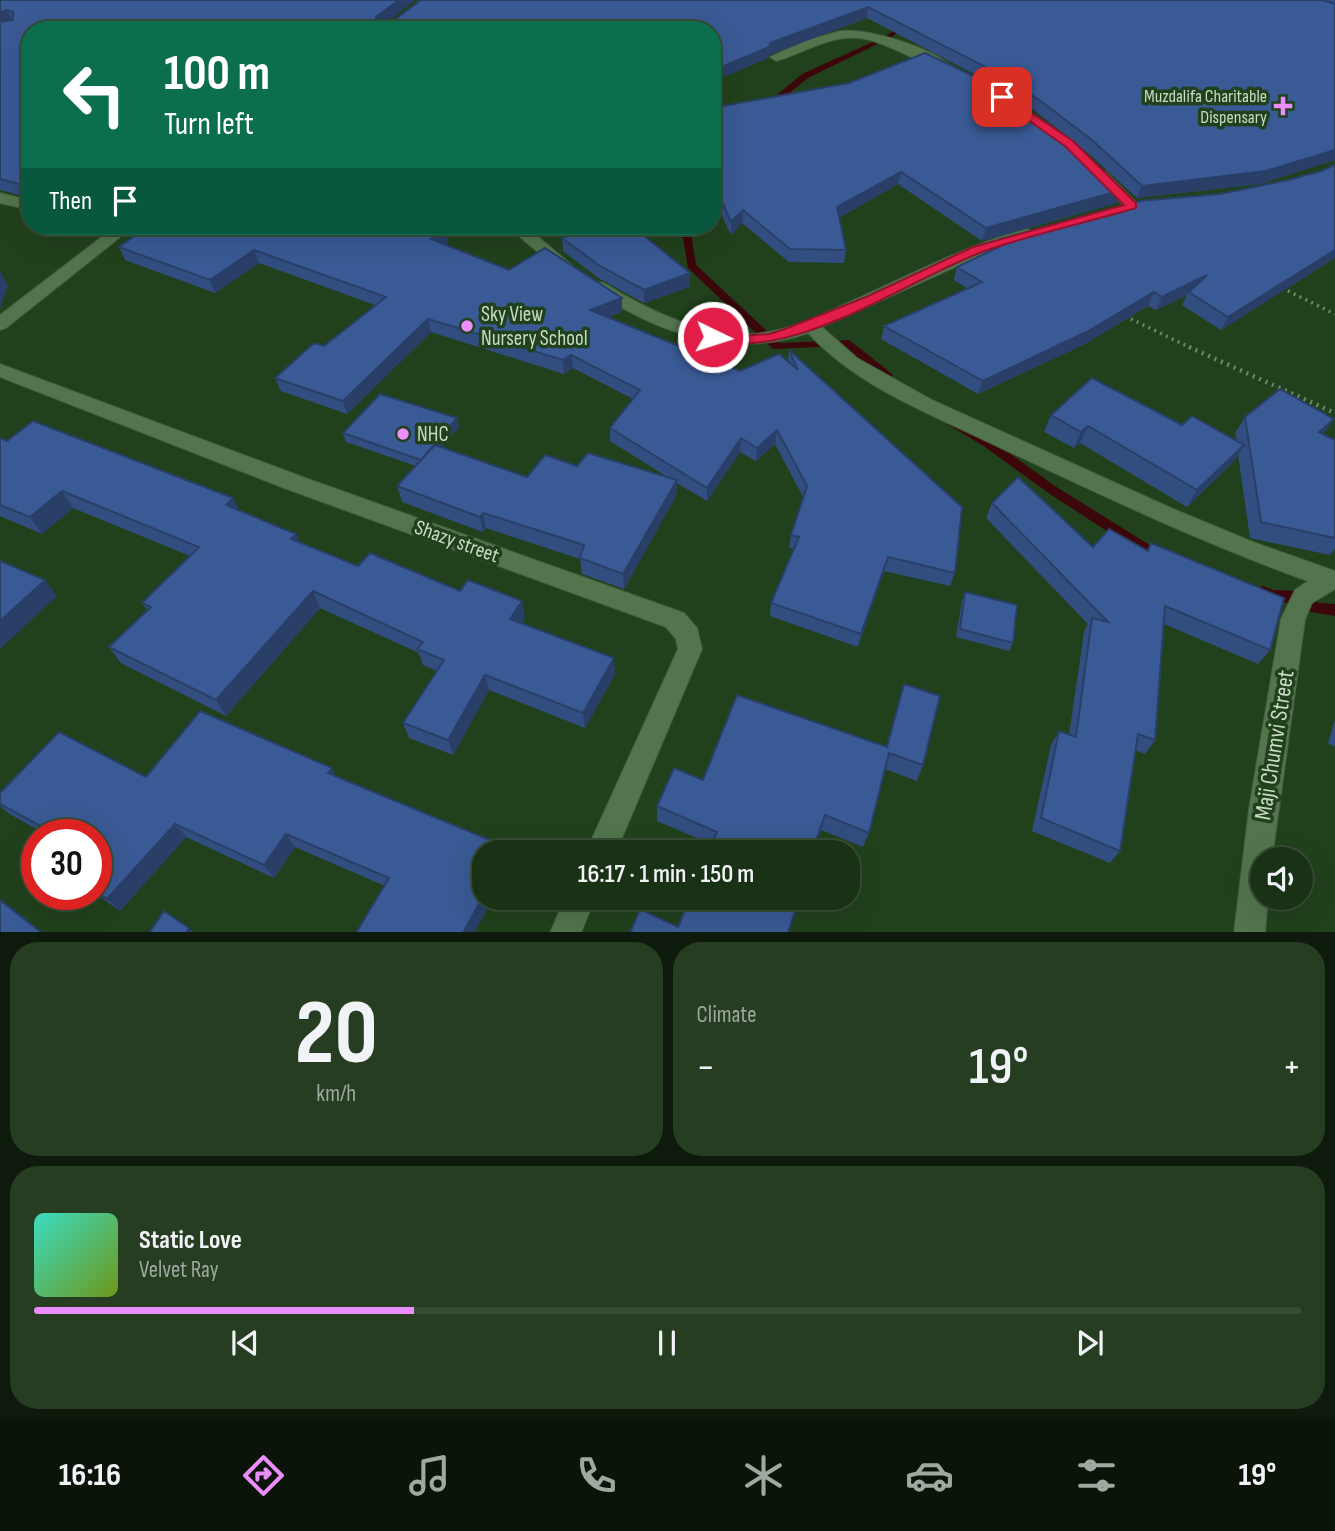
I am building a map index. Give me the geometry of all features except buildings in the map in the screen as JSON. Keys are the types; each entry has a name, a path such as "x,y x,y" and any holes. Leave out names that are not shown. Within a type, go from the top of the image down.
{"street":[{"path":"776,57 837,36 859,34 913,52 958,73"},
{"path":"1095,169 1131,207"},
{"path":"0,198 21,203"},
{"path":"527,235 582,277 639,310 713,337 740,340 769,338 811,326 978,250 1043,230"},
{"path":"0,324 110,235"},
{"path":"811,326 824,342 851,362 914,398 1202,532 1332,579"},
{"name":"Shazy street","path":"0,370 292,482 675,620 688,635 690,649 606,840"},
{"name":"Maji Chumvi Street","path":"1249,932 1263,809 1293,619 1303,597 1332,579"},
{"path":"565,932 575,910"}],"path":[{"path":"1278,286 1335,314"},
{"path":"1116,312 1225,365 1335,413"}],"waterway":[{"path":"768,106 805,76 890,36 907,22"},
{"path":"686,235 691,266 777,347 845,342 887,376"},
{"path":"953,422 989,444 1051,489 1153,554 1161,555"},
{"path":"1263,592 1271,596 1303,597 1316,608 1335,610"}],"place":[{"name":"Muzdalifa Charitable Dispensary","path":"1283,106"},
{"name":"Sky View Nursery School","path":"467,326"},
{"name":"NHC","path":"403,434"}],"route":[{"path":"713,337 740,340 769,338 811,326 978,250 1132,206 1069,143 1002,97"}]}
